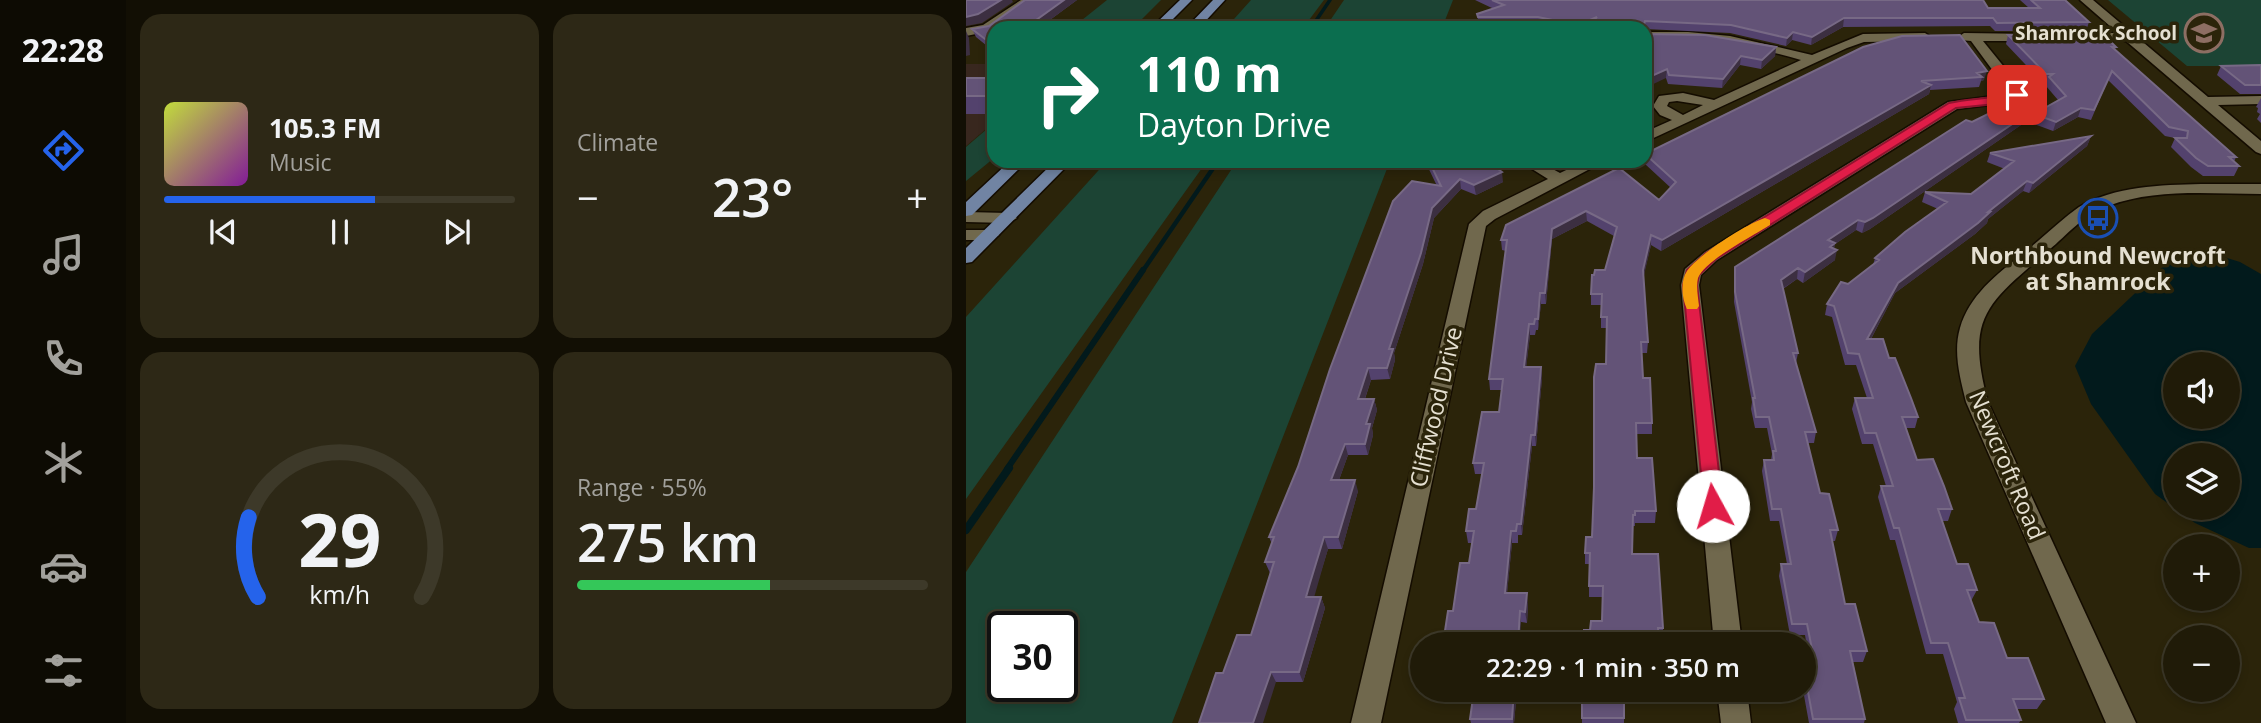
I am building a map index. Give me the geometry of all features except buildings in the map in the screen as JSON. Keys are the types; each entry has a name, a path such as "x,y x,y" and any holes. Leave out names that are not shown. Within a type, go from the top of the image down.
{"main road":[{"path":"1164,21 1186,0"},
{"path":"1199,21 1219,0"},
{"path":"966,192 1002,168"},
{"path":"966,211 1012,168"},
{"path":"966,258 1057,168"}],"street":[{"path":"997,21 1028,0"},
{"path":"2086,0 2261,149"},
{"path":"966,32 987,28"},
{"path":"1652,36 1731,39 1767,45 1812,59"},
{"path":"1727,632 1690,285 1692,273 1711,256 1953,105 2013,98 2017,95 1974,37"},
{"path":"1652,135 1812,59 1863,38 2129,37"},
{"path":"1684,120 1665,112 1660,106 1664,99 1679,96 1697,98 1714,105"},
{"path":"2203,101 2261,100"},
{"path":"1539,168 1559,179"},
{"name":"Cliffwood Drive","path":"1366,723 1478,224 1489,215 1582,168"},
{"name":"Newcroft Road","path":"2121,723 1977,402 1969,375 1968,335 1977,306 1992,289 2099,203 2153,191 2261,189"},
{"path":"966,217 1008,218"},
{"path":"966,235 990,235"},
{"path":"1733,702 1736,723"}],"shaded area":[{"path":"966,64 987,64 987,128 966,146"}],"green space":[{"path":"1107,0 1161,0 1140,21 1081,21"},
{"path":"1251,0 1324,0 1308,21 1232,21"},
{"path":"1344,0 1453,0 1445,21 1330,21"},
{"name":"Shamrock School","path":"2108,0 2261,0 2261,66 2187,66"},
{"path":"987,129 987,164 966,181 966,147"},
{"path":"1101,168 1202,168 966,499 966,317"},
{"path":"1232,168 1387,168 1172,723 966,723 966,572"}],"water":[{"path":"2201,250 2240,262 2261,274 2261,548 2249,548 2240,544 2240,534 2219,534 2191,520 2240,520 2240,443 2163,443 2163,500 2155,494 2091,404 2075,366 2092,334 2170,260"}],"waterway":[{"path":"1316,21 1330,0"},
{"path":"1142,272 1213,168"},
{"path":"1007,469 1143,270"},
{"path":"966,530 1009,468"}],"slow traffic":[{"path":"1692,306 1692,273 1711,256 1765,222"}],"place":[{"name":"Shamrock School","path":"2204,33"},
{"name":"Northbound Newcroft at Shamrock","path":"2098,218"}],"route":[{"path":"1713,506 1690,285 1692,273 1711,256 1953,105 2006,100 2017,95"}]}
